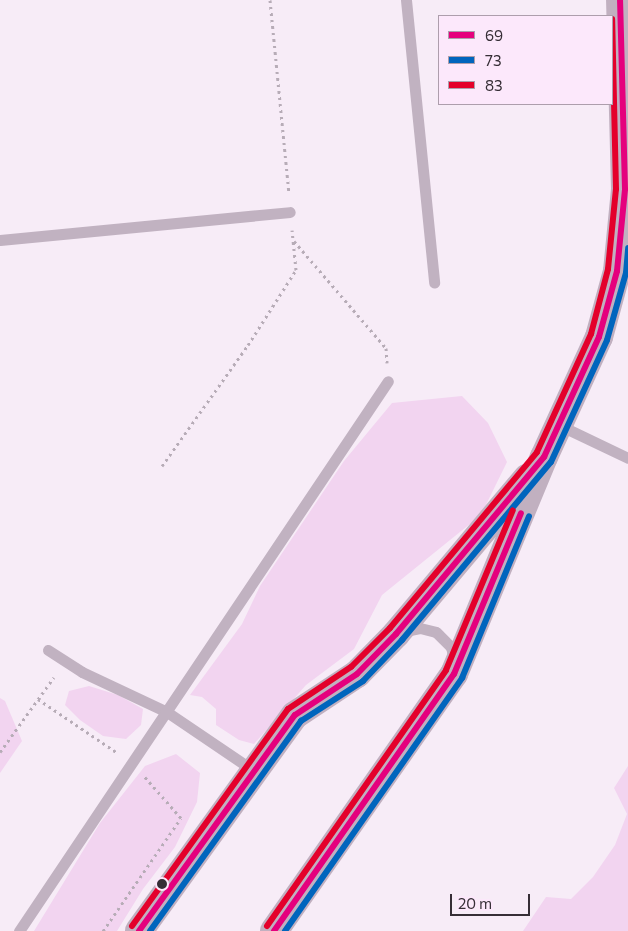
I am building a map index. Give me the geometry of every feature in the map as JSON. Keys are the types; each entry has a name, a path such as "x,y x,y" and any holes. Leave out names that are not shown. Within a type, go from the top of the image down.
{"street":[{"path":"274,931 454,674 544,458 561,426 599,337 617,271 625,189 626,55 620,0"},
{"path":"139,931 295,715 357,674 396,634 544,458"}],"lane":[{"path":"406,0 434,283"},
{"path":"0,240 290,212"},
{"path":"19,931 388,382"},
{"path":"561,426 628,458"},
{"path":"396,634 420,628 436,632 451,647 454,674"},
{"path":"48,650 82,672 167,712 254,771"}],"path":[{"path":"162,466 248,345 296,270 270,0"},
{"path":"293,241 386,348 388,382"},
{"path":"0,752 65,661"},
{"path":"38,699 132,763 180,818 103,931"}],"shaded area":[{"path":"462,396 488,423 507,462 481,515 382,595 354,649 306,685 254,744 239,740 216,725 216,709 202,697 190,695 242,624 260,586 344,461 392,403"},
{"path":"89,686 118,695 143,709 141,725 126,739 103,736 80,720 65,705 69,691"},
{"path":"0,698 5,701 22,741 0,773"},
{"path":"176,754 200,773 197,802 175,847 143,889 117,931 34,931 100,823 145,766"},
{"path":"628,766 628,931 523,931 546,897 571,899 593,877 615,845 627,814 614,788"}],"transit line":[{"name":"69","path":"139,931 295,715 357,674 396,634 544,457 599,337 617,271 625,189 620,0"},
{"name":"83","path":"132,926 288,709 351,667 390,628 537,452 591,334 608,269 616,189 613,62"},
{"name":"73","path":"150,931 301,721 363,681 402,640 551,462 607,340 626,273 628,248"},
{"name":"83","path":"267,926 446,670 513,510"},
{"name":"69","path":"274,931 454,674 521,513"},
{"name":"73","path":"285,931 462,678 529,516"}]}
